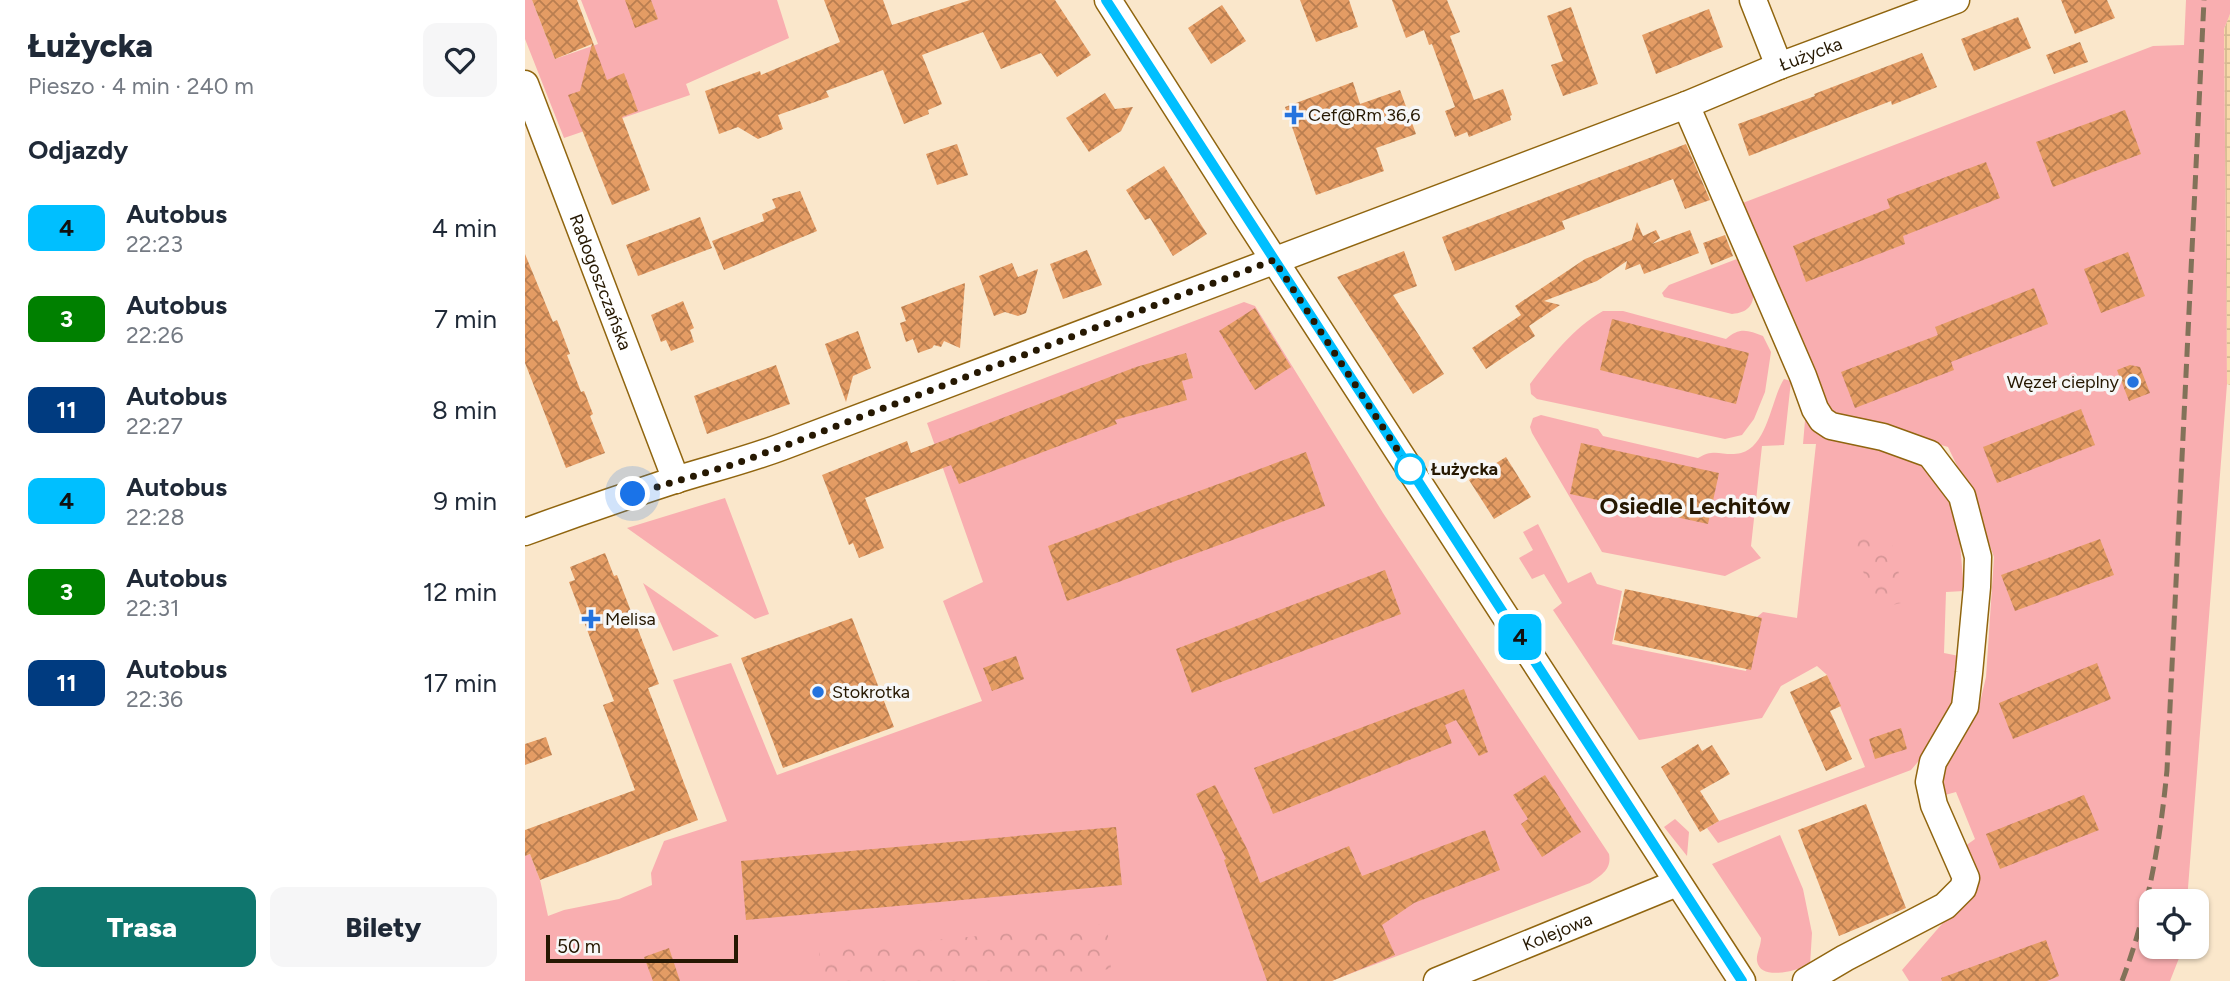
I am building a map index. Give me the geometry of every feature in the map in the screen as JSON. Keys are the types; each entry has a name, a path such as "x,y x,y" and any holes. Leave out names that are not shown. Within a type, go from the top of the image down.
{"street":[{"path":"1752,0 1779,66"},
{"name":"Łużycka","path":"525,532 784,446 1686,105 1779,66 1956,0"},
{"path":"1109,2 1742,981"},
{"name":"Radogoszczańska","path":"525,84 675,480"},
{"path":"1686,105 1803,376 1815,410 1831,426 1883,437 1930,454 1962,496 1978,557 1965,707 1933,762 1929,782 1934,805 1966,878 1963,888 1945,906 1806,981"},
{"name":"Kolejowa","path":"1437,981 1677,883"}],"shaded area":[{"path":"2230,14 2230,385 2227,384 2224,29"}],"green space":[{"path":"525,0 532,0 555,59 598,44 581,0 777,0 789,38 686,84 690,95 564,138 525,39"},
{"path":"2186,0 2230,0 2230,14 2224,29 2227,384 2188,889 2139,889 2139,959 2179,959 2170,981 1909,981 1902,970 1961,902 1961,849 1975,839 1956,792 1945,795 1939,770 1958,736 1977,715 1986,677 1994,557 1975,503 1948,447 1921,439 1871,431 1828,411 1740,204 2153,46 2184,45"},
{"path":"1742,257 1753,292 1753,300 1743,312 1732,314 1664,297 1662,293 1669,285"},
{"path":"1244,302 1255,306 1383,513 1609,854 1609,864 1602,875 1590,883 1331,981 525,981 525,856 530,854 540,880 548,916 564,910 619,899 652,885 651,873 664,841 727,821 673,680 731,663 777,775 982,701 943,601 983,582 927,423"},
{"path":"1603,311 1623,311 1726,339 1744,331 1763,336 1771,352 1765,392 1754,419 1742,435 1725,439 1537,399 1531,394 1530,384 1554,354 1572,334"},
{"path":"1784,379 1791,381 1784,445 1762,446 1751,546 1761,558 1725,576 1602,552 1530,427 1533,418 1541,415 1598,429 1603,436 1698,458 1709,453 1741,453 1750,449 1763,432"},
{"path":"1806,409 1886,449 1926,465 1946,492 1958,519 1964,591 1946,592 1944,653 1959,656 1953,714 1935,742 1911,770 1718,843 1707,828 1719,821 1865,767 1827,675 1817,666 1781,686 1762,718 1639,740 1553,610 1562,603 1544,574 1532,579 1519,558 1533,550 1523,532 1538,524 1568,583 1591,572 1597,584 1622,591 1612,644 1746,671 1757,617 1763,612 1797,618 1816,444 1803,444"},
{"path":"725,498 769,614 755,619 627,528"},
{"path":"1882,532 1890,535 1904,596 1901,603 1879,608 1873,603 1855,545 1858,539"},
{"path":"643,583 719,636 673,651"},
{"path":"1675,819 1689,832 1687,856 1664,827"},
{"path":"1780,835 1803,889 1812,933 1810,965 1787,972 1771,973 1764,971 1757,961 1761,938 1712,864"},
{"path":"1107,924 1111,969 987,981 822,981 819,951"}],"building":[{"path":"532,0 577,0 607,80 624,73 638,111 622,117 650,190 612,205 568,95 580,91 592,44 555,59"},
{"path":"625,0 651,0 658,19 635,28"},
{"path":"824,0 883,0 892,25 970,0 1055,0 1091,55 1057,77 1041,53 1001,69 983,32 922,55 942,104 928,110 929,114 904,124 883,70 826,91 829,97 778,115 783,129 758,139 738,127 719,134 705,91 760,71 761,75 840,42"},
{"path":"1300,0 1349,0 1358,27 1316,42"},
{"path":"1392,0 1447,0 1460,32 1450,36 1474,100 1503,89 1512,115 1511,120 1469,137 1467,132 1455,137 1445,111 1455,107 1432,44 1429,45 1424,30 1406,38"},
{"path":"2061,0 2107,0 2115,18 2075,34"},
{"path":"1222,5 1246,41 1211,64 1188,28"},
{"path":"1571,7 1598,84 1563,96 1551,65 1563,61 1547,16"},
{"path":"1709,9 1723,47 1656,74 1642,35"},
{"path":"2018,17 2031,48 1974,71 1961,39"},
{"path":"2080,42 2088,62 2054,74 2046,55"},
{"path":"1922,53 1937,87 1892,105 1891,101 1749,156 1738,124"},
{"path":"1353,82 1360,104 1400,90 1416,134 1376,148 1384,171 1316,195 1285,107"},
{"path":"1105,93 1115,109 1133,107 1121,131 1089,152 1066,118"},
{"path":"2125,110 2141,154 2053,187 2036,142"},
{"path":"957,144 968,175 937,185 926,154"},
{"path":"1686,144 1710,200 1685,209 1673,179 1562,221 1565,229 1455,271 1442,237"},
{"path":"1986,162 2000,198 1903,236 1905,244 1806,282 1793,246 1890,208 1887,199"},
{"path":"1164,166 1207,234 1173,256 1150,218 1145,220 1126,190"},
{"path":"800,191 817,231 724,270 712,241 764,221 762,214 776,208 772,199"},
{"path":"700,217 712,248 638,276 626,245"},
{"path":"1637,222 1643,236 1656,230 1660,238 1652,244 1690,230 1699,253 1644,274 1640,264 1625,270 1627,261 1597,281 1544,301 1560,305 1529,326 1535,336 1486,369 1472,348 1521,315 1515,306 1585,259 1632,240"},
{"path":"1725,235 1733,256 1711,265 1703,243"},
{"path":"1087,250 1102,285 1063,299 1050,264"},
{"path":"1404,251 1417,286 1393,295 1444,374 1413,394 1337,277"},
{"path":"2128,252 2145,296 2101,313 2084,269"},
{"path":"525,254 553,322 557,320 570,354 567,355 581,392 584,391 593,414 590,416 605,453 566,468 525,363"},
{"path":"1012,263 1018,277 1038,269 1026,313 1018,316 1005,312 994,316 979,276"},
{"path":"965,283 960,348 944,341 941,347 934,345 918,353 913,339 906,342 900,323 906,321 901,307"},
{"path":"2034,288 2048,324 1951,362 1954,370 1855,408 1841,372 1938,335 1935,327"},
{"path":"683,301 694,328 690,330 694,342 671,351 666,340 661,342 651,315"},
{"path":"1255,308 1291,367 1255,390 1219,331"},
{"path":"1612,319 1749,353 1736,404 1600,370"},
{"path":"858,331 871,368 853,376 846,402 825,344"},
{"path":"1186,353 1193,378 1182,381 1187,400 1115,420 1117,424 959,484 951,465 865,498 884,548 859,558 853,543 849,545 822,475 907,441 911,453 1136,367"},
{"path":"776,365 790,404 707,434 694,396"},
{"name":"Węzeł cieplny","path":"2130,365 2140,367 2150,393 2129,401 2117,370"},
{"path":"2081,409 2095,445 1997,483 1983,447"},
{"path":"1581,443 1719,473 1708,524 1570,494"},
{"path":"1306,452 1325,506 1067,601 1048,546"},
{"path":"1506,457 1531,497 1494,519 1469,480"},
{"path":"2100,539 2114,575 2015,611 2001,575"},
{"path":"605,553 614,576 617,575 659,684 648,688 698,820 540,880 530,854 525,856 525,830 635,790 603,705 614,701 569,582 575,580 570,567"},
{"path":"1385,570 1401,614 1192,693 1176,649"},
{"path":"1625,589 1762,618 1751,670 1614,640"},
{"name":"Stokrotka","path":"852,618 894,727 783,768 741,658"},
{"path":"1016,656 1024,679 992,691 983,668"},
{"path":"2097,663 2111,699 2013,739 1999,703"},
{"path":"1827,675 1841,706 1830,711 1852,759 1826,771 1790,692"},
{"path":"1464,689 1488,752 1479,756 1456,720 1445,725 1452,743 1273,814 1254,768"},
{"path":"1901,728 1907,749 1875,759 1869,739"},
{"path":"546,737 552,755 525,765 525,744"},
{"path":"1698,744 1702,751 1712,745 1730,774 1700,791 1719,821 1700,832 1661,767"},
{"path":"1545,775 1581,832 1542,857 1521,824 1528,819 1513,795"},
{"path":"1215,785 1248,851 1260,883 1349,846 1362,876 1485,830 1500,870 1414,903 1382,925 1395,955 1332,981 1267,981 1224,860 1226,859 1196,794"},
{"path":"2084,795 2099,830 2000,869 1986,834"},
{"path":"1866,804 1906,908 1839,936 1798,830"},
{"path":"1116,827 1122,885 746,920 741,861"},
{"path":"2046,940 2059,976 2047,981 1942,981 1941,978"},
{"path":"669,948 680,981 653,981 644,957"}],"railway":[{"path":"2122,981 2152,877 2167,770 2204,0"}],"bus line":[{"name":"4","path":"1106,0 1742,981"}],"place":[{"name":"Cef@Rm 36,6","path":"1294,115"},
{"name":"Węzeł cieplny","path":"2133,382"},
{"name":"Łużycka","path":"1410,469"},
{"name":"Melisa","path":"591,619"},
{"name":"Stokrotka","path":"818,692"}],"district":[{"name":"Osiedle Lechitów","path":"1695,505"}],"route":[{"path":"633,494 735,464 1274,260 1410,469"}]}
